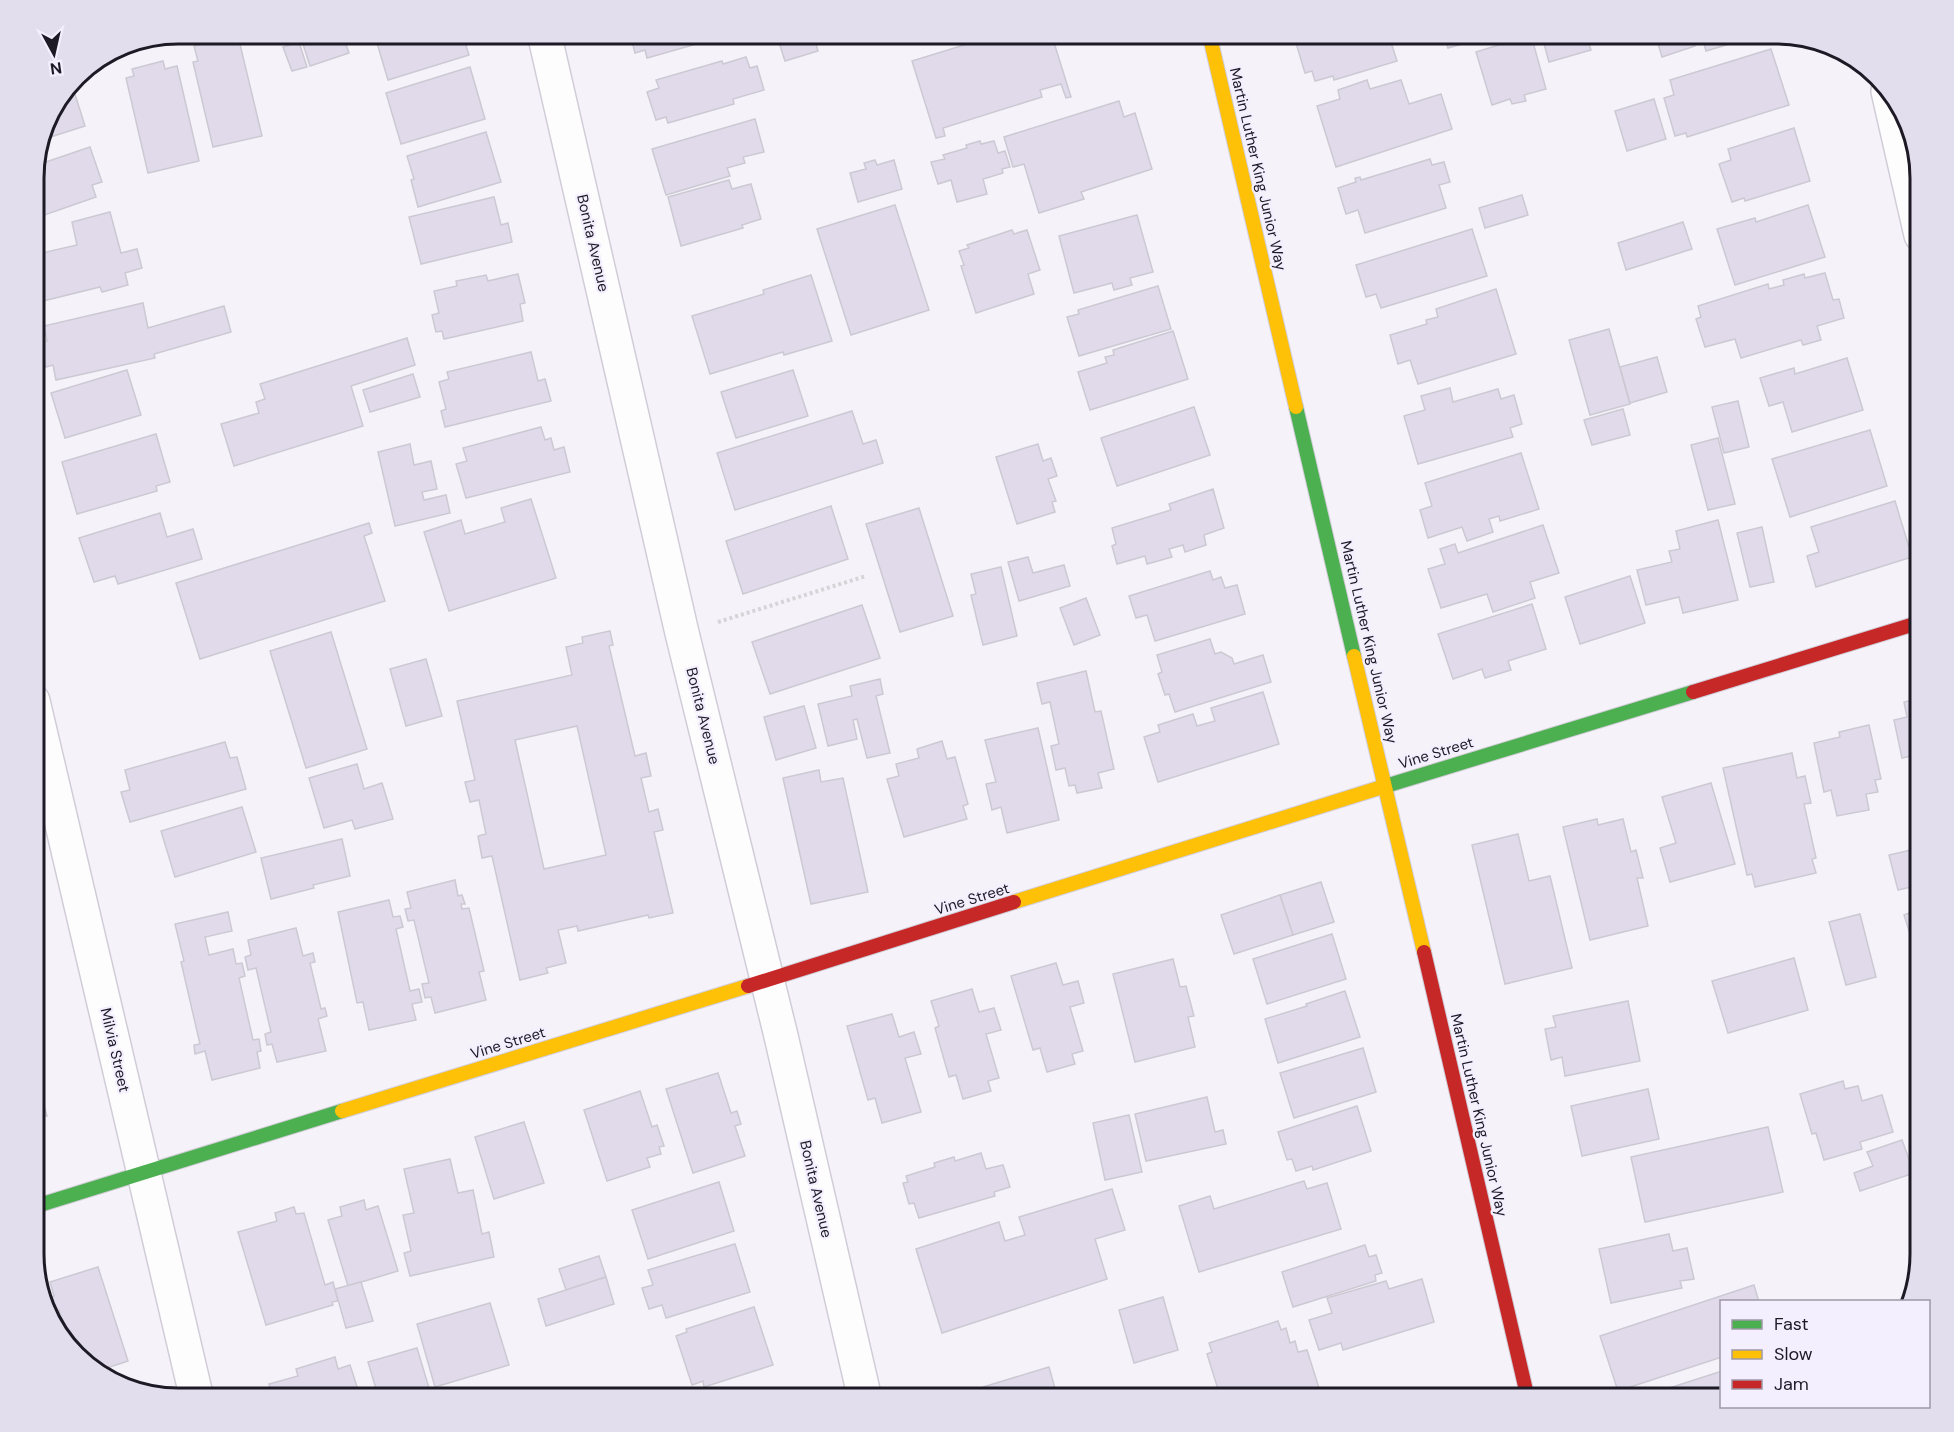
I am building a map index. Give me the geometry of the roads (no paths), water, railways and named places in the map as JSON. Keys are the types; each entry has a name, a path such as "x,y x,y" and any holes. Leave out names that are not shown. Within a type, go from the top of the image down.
{"street":[{"name":"Bonita Avenue","path":"547,44 682,633 767,980 862,1388"},
{"name":"Martin Luther King Junior Way","path":"1212,44 1525,1388"},
{"path":"1893,111 1910,187"},
{"name":"Vine Street","path":"44,1204 1385,786 1910,625"},
{"name":"Milvia Street","path":"44,748 194,1388"}]}
